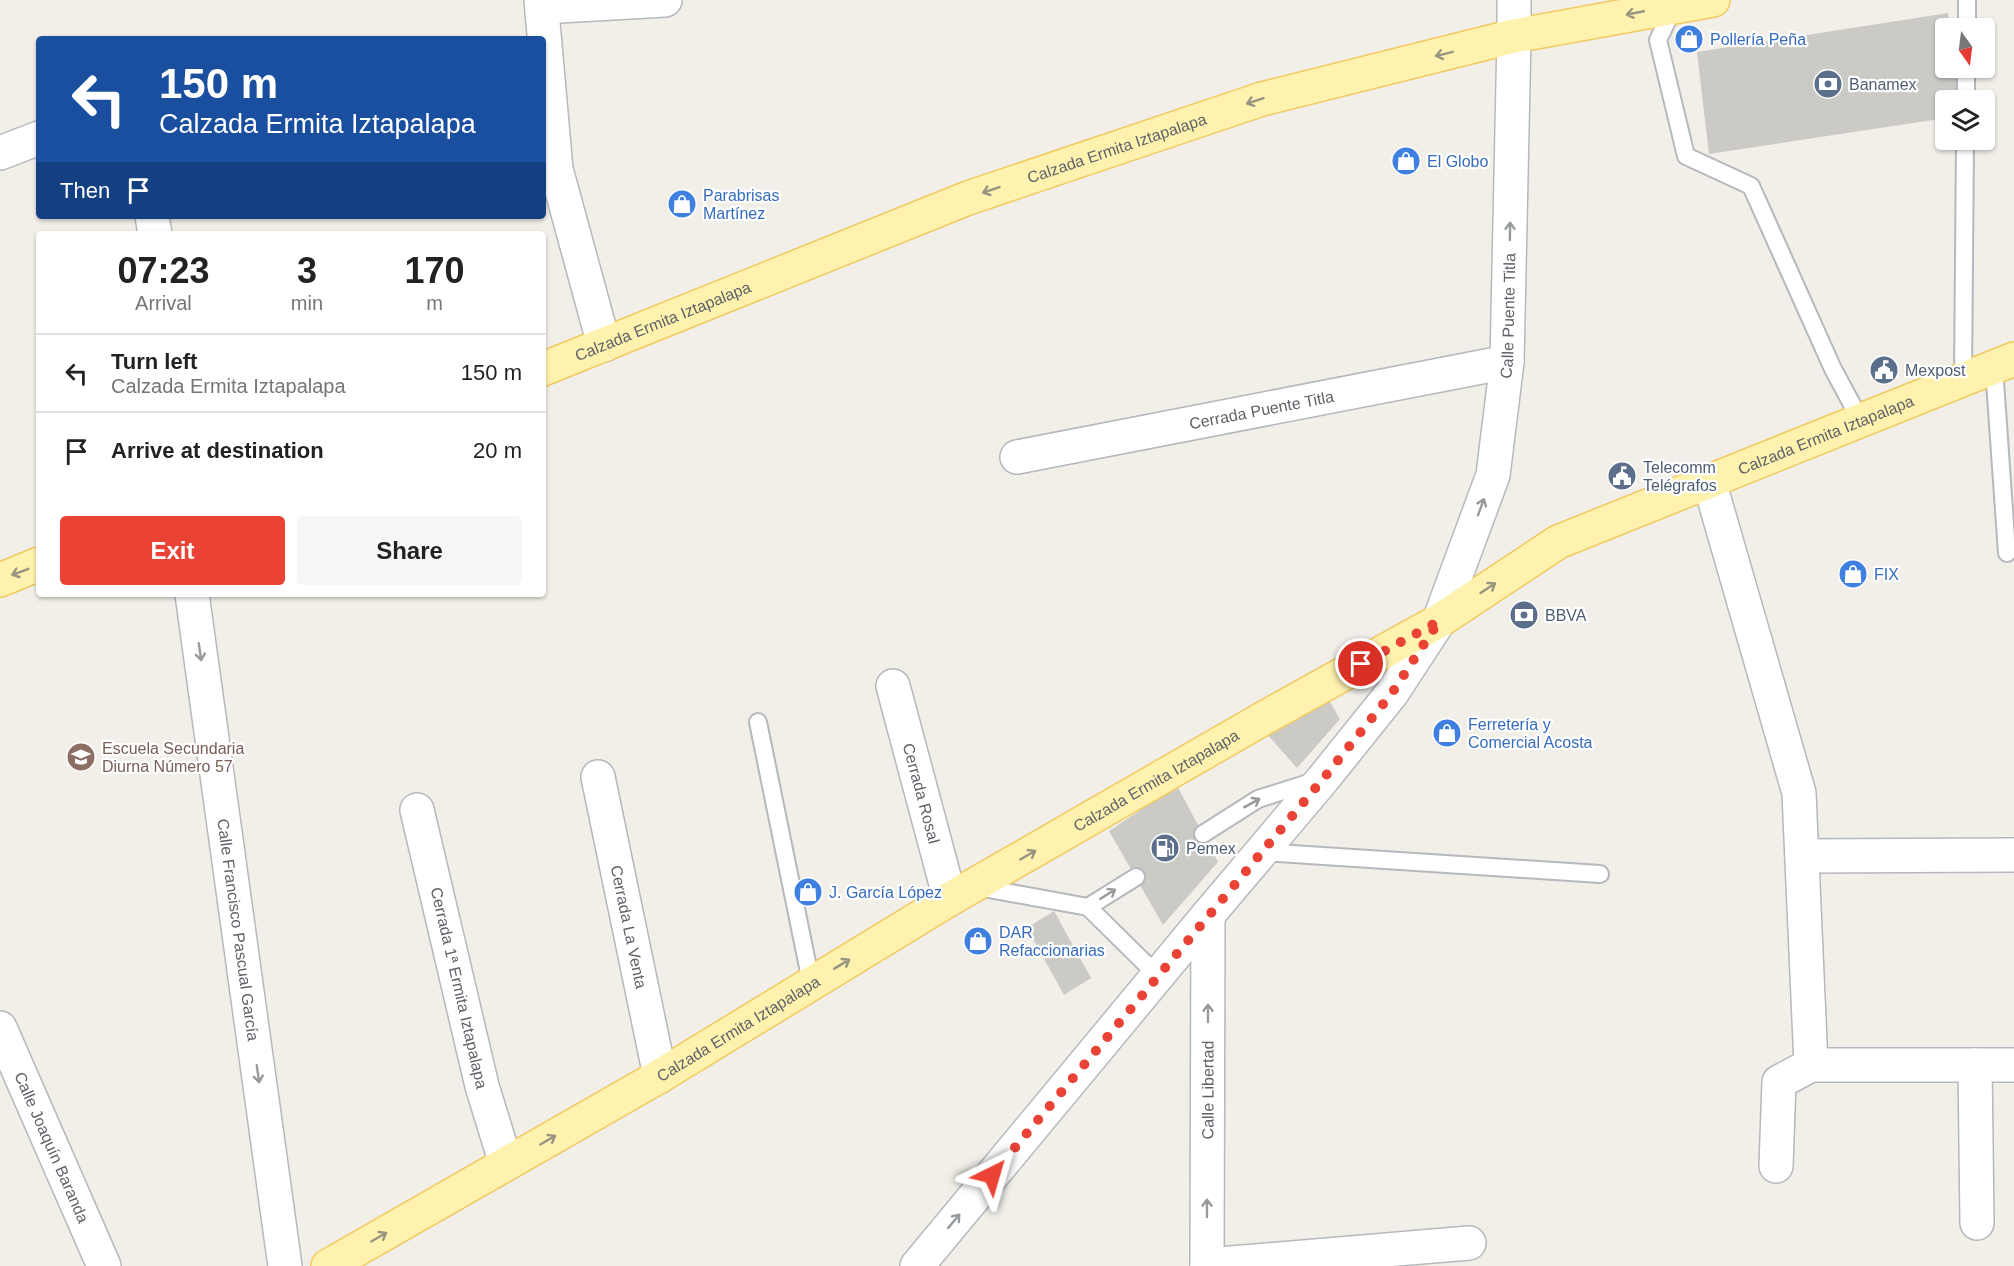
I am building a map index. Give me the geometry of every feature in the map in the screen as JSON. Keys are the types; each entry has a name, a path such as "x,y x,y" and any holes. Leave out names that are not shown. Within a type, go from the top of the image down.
{"main road":[{"name":"Calzada Ermita Iztapalapa","path":"546,368 980,194 1262,99 1514,36 1676,3 1713,0"},
{"name":"Calzada Ermita Iztapalapa","path":"328,1266 660,1076 811,982 962,893 1264,718 1439,621 1558,542 2004,363"},
{"path":"0,580 36,565"}],"street":[{"path":"544,36 541,3 664,0"},
{"name":"Calle Puente Titla","path":"917,1266 1157,975 1323,779 1392,693 1439,621 1493,475 1507,362 1514,0"},
{"path":"546,58 556,169 604,345"},
{"path":"0,153 36,139"},
{"name":"Cerrada Puente Titla","path":"1017,457 1507,362"},
{"path":"1709,481 1799,793 1811,1065"},
{"name":"Calle Francisco Pascual García","path":"192,597 285,1266"},
{"name":"Cerrada Rosal","path":"893,686 962,893"},
{"name":"Cerrada La Venta","path":"598,777 660,1076"},
{"name":"Cerrada 1ª Ermita Iztapalapa","path":"417,810 482,1086 506,1164"},
{"path":"1802,856 2014,855"},
{"name":"Calle Libertad","path":"1207,1266 1208,915"},
{"name":"Calle Joaquín Baranda","path":"0,1029 105,1266"},
{"path":"1776,1166 1779,1082 1811,1065 2014,1065"},
{"path":"1975,1065 1977,1223"},
{"path":"1207,1266 1469,1243"}],"lane":[{"path":"1967,0 1967,18"},
{"path":"1676,3 1658,40 1686,156 1751,186 1833,369 1861,420"},
{"path":"1963,379 1965,150"},
{"path":"2004,363 2007,553"},
{"path":"758,722 811,982"},
{"path":"1203,834 1258,799 1323,779"},
{"path":"1261,852 1600,874"},
{"path":"1088,907 1136,877"},
{"path":"962,893 1088,907 1157,975"}],"building":[{"name":"Banamex","path":"1948,13 1949,18 1935,18 1935,78 1956,78 1957,90 1935,90 1935,120 1709,154 1697,52"},
{"path":"1327,697 1340,719 1297,768 1266,733"},
{"name":"Pemex","path":"1177,786 1218,862 1163,925 1109,831"},
{"path":"1054,911 1091,978 1064,995 1027,928"}],"place":[{"name":"Pollería Peña","path":"1689,39"},
{"name":"Banamex","path":"1828,84"},
{"name":"El Globo","path":"1406,161"},
{"name":"Parabrisas Martínez","path":"682,204"},
{"name":"Mexpost","path":"1884,370"},
{"name":"Telecomm Telégrafos","path":"1622,476"},
{"name":"FIX","path":"1853,574"},
{"name":"BBVA","path":"1524,615"},
{"name":"Ferretería y Comercial Acosta","path":"1447,733"},
{"name":"Escuela Secundaria Diurna Número 57","path":"81,757"},
{"name":"Pemex","path":"1165,848"},
{"name":"J. García López","path":"808,892"},
{"name":"DAR Refaccionarias","path":"978,941"}],"route":[{"path":"992,1175 1323,779 1392,693 1439,621 1361,664"}]}
